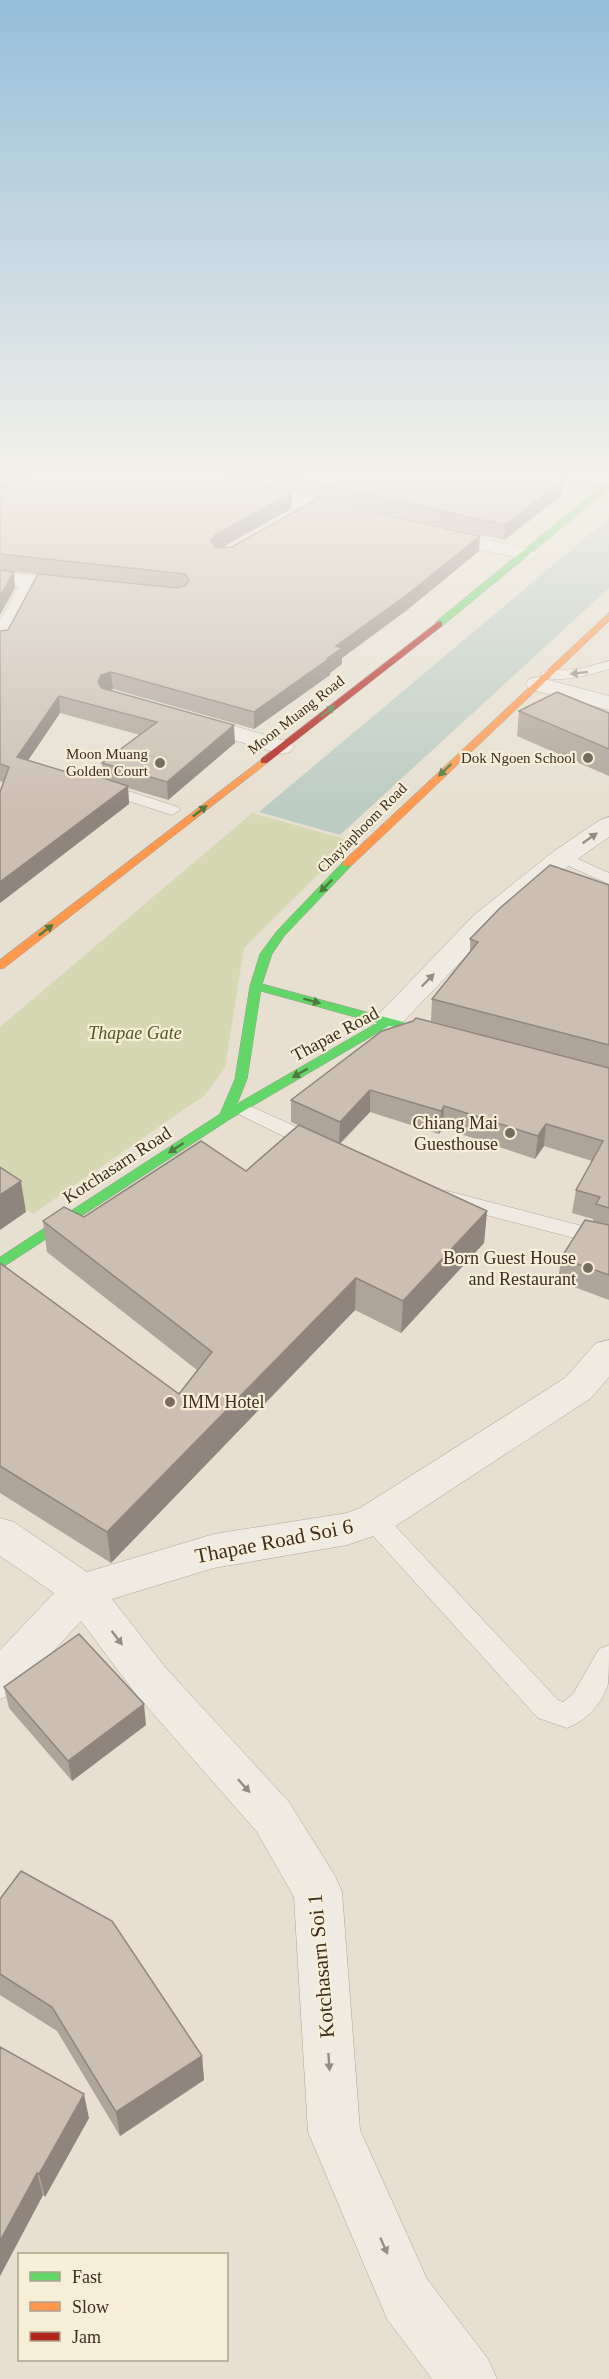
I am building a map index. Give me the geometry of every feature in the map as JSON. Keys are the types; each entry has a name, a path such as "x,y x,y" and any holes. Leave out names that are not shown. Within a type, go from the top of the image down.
{"main road":[{"name":"Moon Muang Road","path":"1,964 485,587"},
{"name":"Chayiaphoom Road","path":"233,1112 241,1079 256,986 266,954 281,933 367,844 608,619"},
{"path":"256,986 397,1024"},
{"name":"Thapae Road","path":"233,1112 397,1024"},
{"name":"Kotchasarn Road","path":"0,1264 233,1112"}],"street":[{"path":"0,640 28,587"},
{"path":"542,679 609,703"},
{"path":"169,715 282,747"},
{"path":"397,1024 484,921 563,857 609,825"},
{"name":"Thapae Road Soi 6","path":"82,1591 214,1551 346,1529 374,1520 578,1388 609,1353"},
{"name":"Kotchasarn Soi 1","path":"0,1534 82,1591 150,1680 273,1817 318,1892 334,2132 407,2299 468,2379"},
{"path":"0,1680 82,1591"}],"lane":[{"path":"542,679 587,672 609,665"},
{"path":"88,783 172,810"},
{"path":"563,857 609,879"},
{"path":"233,1112 274,1126 338,1154"},
{"path":"424,1193 609,1240"},
{"path":"374,1520 548,1709 567,1716 583,1703 609,1657"}],"green space":[{"name":"Thapae Gate","path":"252,813 352,841 244,948 225,1068 205,1095 33,1214 0,1191 0,1027"}],"shaded area":[{"path":"527,587 609,587 340,835 259,812"}],"building":[{"path":"0,587 5,587 0,596"},
{"path":"31,587 417,587 336,646 342,648 328,658 330,658 254,712 111,672 101,675 98,682 102,688 234,725 167,782 102,763 157,722 59,696 17,757 83,777 88,773 128,786 0,882 0,792 9,767 0,764 0,631 8,630"},
{"path":"557,692 609,713 609,749 519,711"},
{"path":"550,865 609,885 609,1045 432,999 478,942 470,939 500,908"},
{"path":"416,1018 609,1068 609,1208 596,1204 600,1197 576,1190 603,1141 546,1124 538,1136 444,1106 441,1111 370,1090 340,1122 291,1100 382,1031"},
{"path":"299,1125 487,1211 403,1301 356,1278 107,1532 0,1466 0,1263 179,1394 212,1352 43,1221 64,1207 84,1217 201,1141 246,1171"},
{"path":"0,1167 21,1181 0,1195"},
{"path":"585,1220 609,1225 609,1275 561,1258"},
{"path":"79,1634 144,1704 68,1761 4,1687"},
{"path":"21,1871 112,1921 202,2056 116,2112 52,2007 0,1974 0,1899"},
{"path":"0,2047 84,2094 0,2241"}],"traffic: fast":[{"path":"439,624 484,587"},
{"path":"225,1116 241,1079 256,986 266,954 281,933 347,864"},
{"path":"256,986 399,1025"},
{"path":"0,1264 225,1116 387,1022"}],"traffic: slow":[{"path":"347,864 609,616"},
{"path":"0,966 264,761"}],"traffic: jam":[{"path":"264,761 439,624"}],"place":[{"name":"Dok Ngoen School","path":"588,758"},
{"name":"Moon Muang Golden Court","path":"160,763"},
{"name":"Chiang Mai Guesthouse","path":"510,1133"},
{"name":"Born Guest House and Restaurant","path":"588,1268"},
{"name":"IMM Hotel","path":"170,1402"}]}
